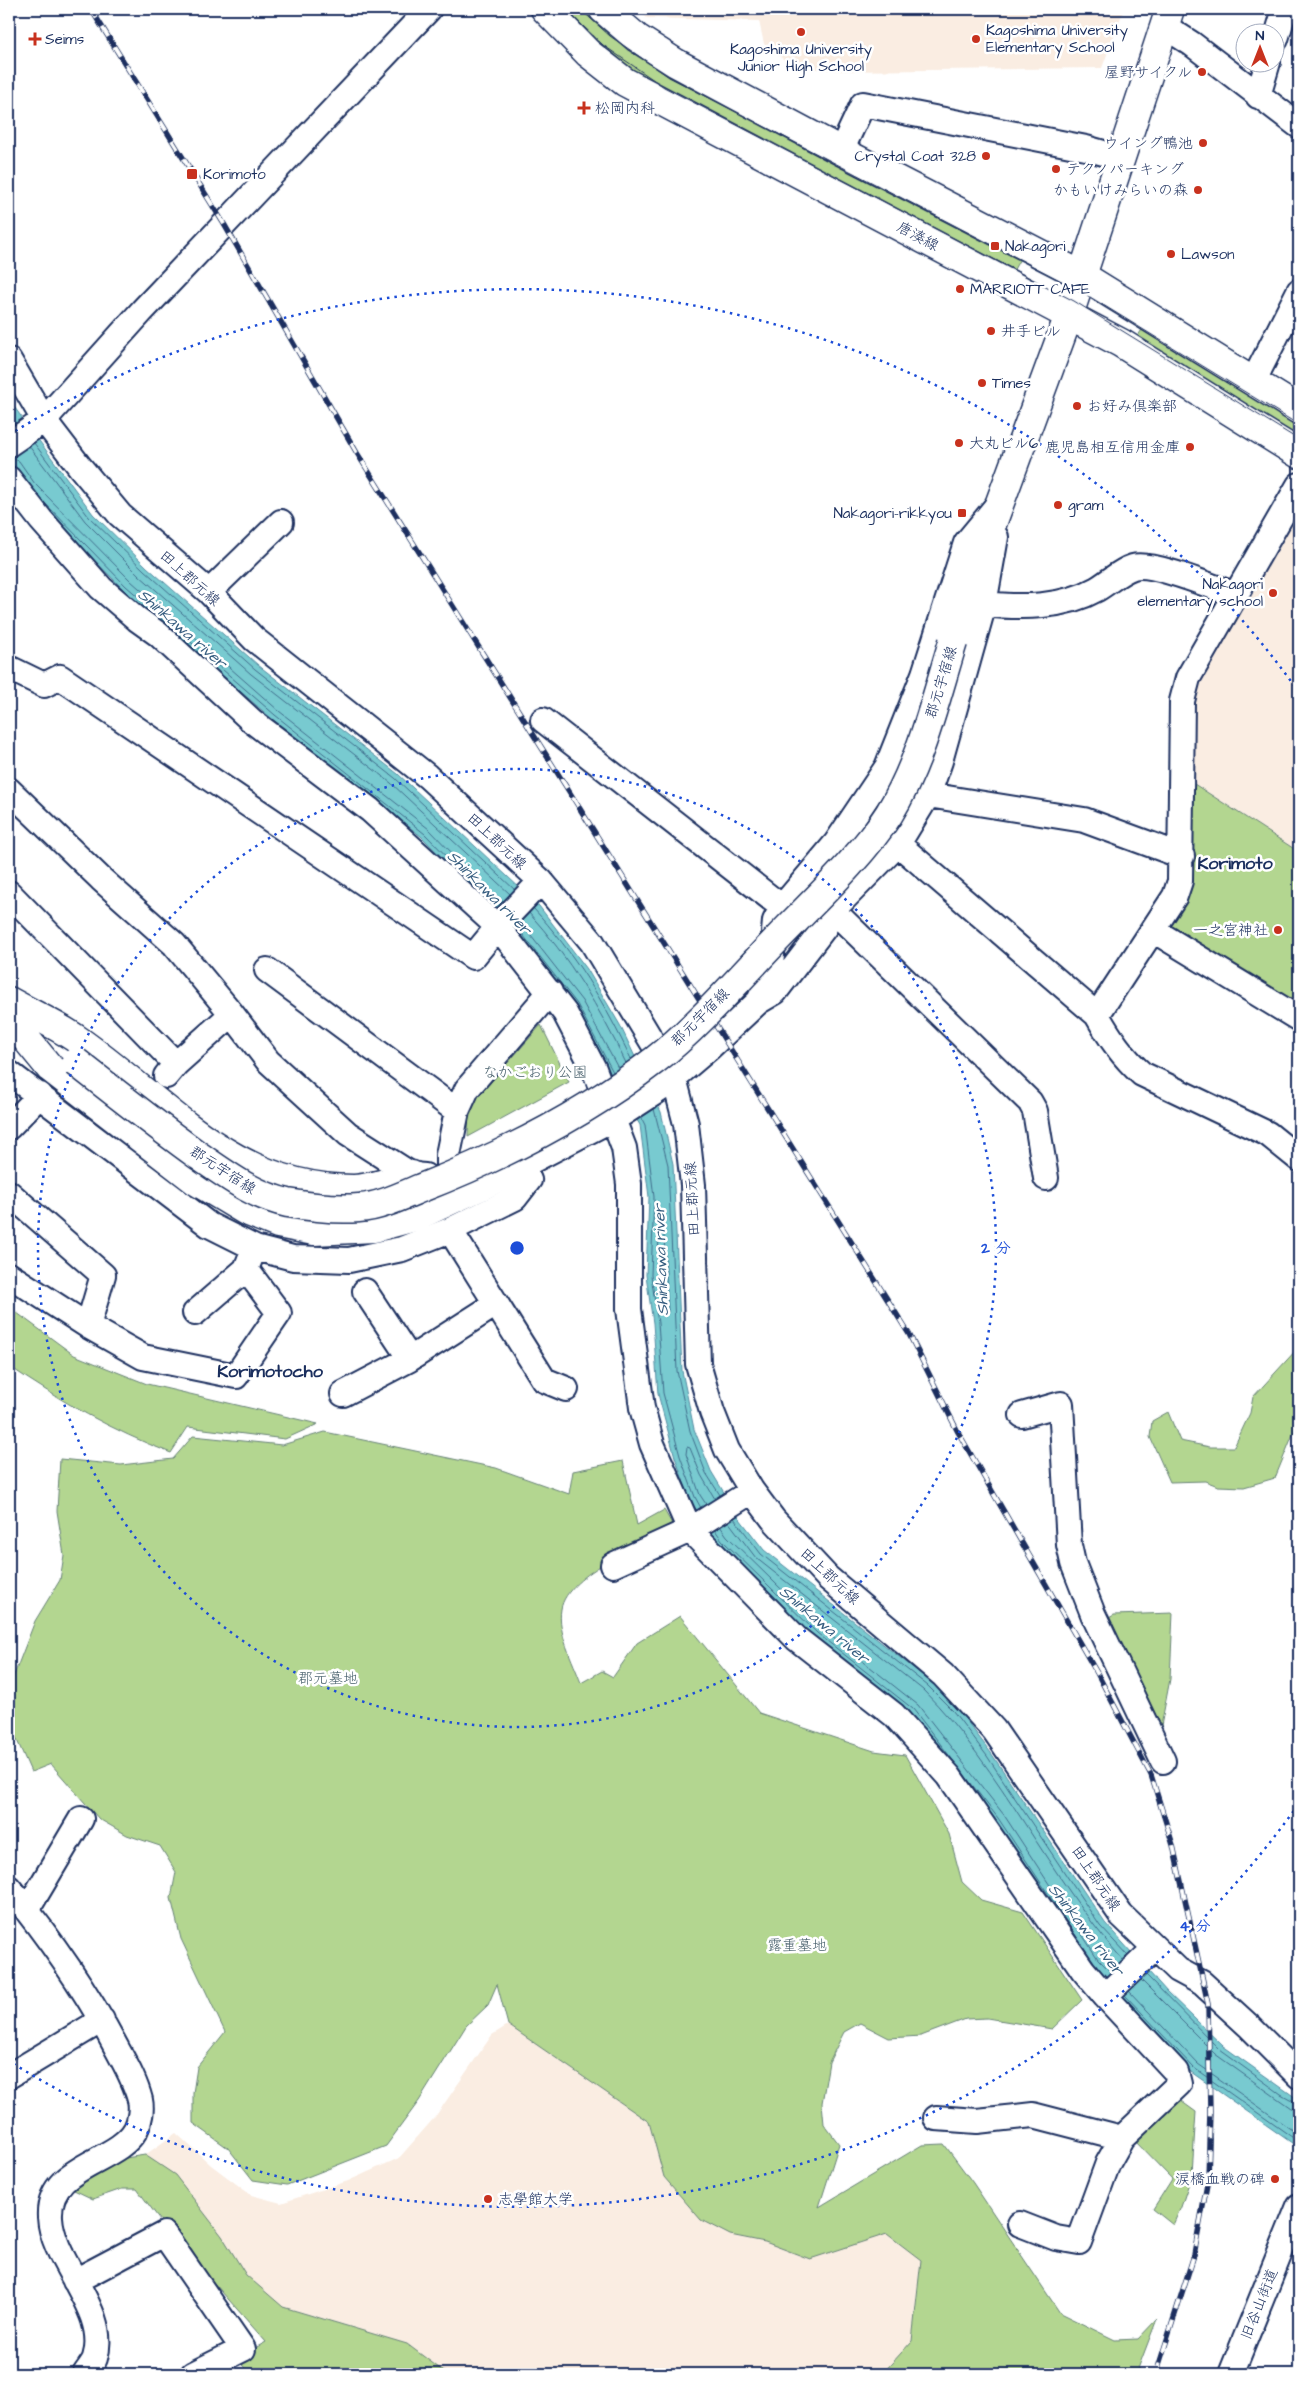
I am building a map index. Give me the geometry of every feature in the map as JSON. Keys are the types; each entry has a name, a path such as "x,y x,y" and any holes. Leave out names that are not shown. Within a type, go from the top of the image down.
{"street":[{"path":"9,444 42,422 156,296 429,9"},
{"name":"唐湊線","path":"545,9 588,54 625,82 1121,343 1299,454"},
{"path":"603,9 637,38 676,63 840,151 1081,275 1299,410"},
{"path":"1281,22 1285,9"},
{"path":"1167,18 1192,44 1299,126"},
{"name":"郡元宇宿線","path":"9,1007 155,1124 239,1183 261,1194 284,1202 334,1208 362,1208 447,1178 499,1154 588,1106 658,1058 836,878 887,817 905,786 917,758 954,642 967,592 1069,315 1167,18"},
{"path":"1258,96 1265,72"},
{"path":"840,151 863,104 1086,148 1121,158"},
{"path":"1253,382 1299,291"},
{"name":"田上郡元線","path":"9,360 42,422 120,515 209,592 254,639 427,776 541,881 592,942 668,1083 686,1124 693,1185 698,1364 712,1412 727,1450 772,1520 828,1578 943,1675 994,1730 1121,1914 1178,1970 1202,1983 1299,2076"},
{"path":"9,479 41,520 101,588 137,619 158,634 252,721 370,810 499,925 565,1013 618,1116 629,1184 629,1310 642,1408 652,1444 690,1530 797,1639 894,1715 949,1776 1039,1907 1104,1996 1176,2072 1179,2084 1122,2138 1108,2163 1079,2242 1056,2238 1020,2224"},
{"path":"1097,1015 1175,896 1180,881 1182,856 1182,701 1188,678 1299,485"},
{"path":"775,933 787,945 798,942 832,911 898,844 928,795 940,761 984,604 1002,498"},
{"path":"758,1002 770,976 775,921 782,907 836,843 887,766 924,674 966,543 1002,498"},
{"path":"209,592 281,522"},
{"path":"984,604 1033,607 1073,600 1097,589 1134,567 1150,566 1236,595"},
{"path":"9,668 44,685 60,677 473,957 499,925 541,881"},
{"path":"543,720 782,907"},
{"path":"9,790 101,880 174,944 268,1061 348,1134 412,1175"},
{"path":"928,795 1084,820 1182,856"},
{"path":"855,815 898,844 1097,1015 1112,1042 1125,1059 1142,1074 1268,1134 1299,1158"},
{"path":"9,893 171,1070 232,1014"},
{"path":"9,1018 50,1068 196,1181 246,1211 278,1224 314,1231 374,1228 416,1217 516,1169 618,1116 668,1083 758,1002 775,992 825,927 832,911"},
{"path":"832,911 1030,1102 1035,1111 1046,1178"},
{"path":"1153,930 1299,1019"},
{"path":"267,970 457,1111"},
{"path":"448,1178 448,1155 457,1111 467,1089 550,992"},
{"path":"9,1001 77,1039 207,1142 246,1165 284,1180 323,1187 355,1189 412,1175 448,1178 488,1178 516,1169"},
{"path":"9,1073 210,1225 250,1259 280,1313 236,1376 143,1357 88,1326 9,1275"},
{"path":"9,1127 40,1095"},
{"path":"195,1313 250,1259 350,1260 402,1249 450,1230 515,1198 529,1180 516,1169"},
{"path":"9,1193 103,1275 88,1326"},
{"path":"450,1230 544,1380 566,1389"},
{"path":"365,1290 410,1359"},
{"path":"343,1394 410,1359 496,1304"},
{"path":"1022,1415 1061,1404 1069,1545 1073,1563 1093,1614 1163,1761"},
{"path":"613,1565 690,1530 752,1490"},
{"path":"26,1910 82,1819"},
{"path":"9,1888 71,1968 102,2020 133,2080 140,2102 140,2118 135,2130 124,2142 79,2169 56,2189 50,2214 52,2234 94,2320 95,2358 85,2374"},
{"path":"1104,1996 1156,1948"},
{"path":"9,2076 102,2020"},
{"path":"936,2118 977,2120 1033,2114 1122,2138"},
{"name":"旧谷山街道","path":"1231,2374 1299,2206"},
{"path":"75,2281 164,2234 243,2349 193,2374"}],"shaded area":[{"name":"Kagoshima University Elementary School","path":"637,9 1124,9 1102,68 841,71 793,67 764,44 759,21 647,18"},
{"name":"Nakagori elementary school","path":"1299,504 1299,852 1191,782 1191,696"},
{"name":"志學館大学","path":"508,2025 649,2122 664,2177 701,2220 730,2235 765,2242 810,2259 887,2234 921,2260 912,2341 882,2374 447,2374 407,2344 283,2307 246,2275 222,2236 145,2155 176,2133 211,2165 251,2195 281,2203 348,2181 399,2158 435,2117 492,2035"}],"green space":[{"path":"559,9 589,9 624,43 1022,255 1012,273 896,215 610,58"},
{"path":"1145,325 1299,420 1299,445 1134,342"},
{"path":"1191,782 1299,852 1299,1012 1165,924"},
{"name":"なかごおり公園","path":"541,1025 569,1082 468,1137 469,1107"},
{"path":"9,1307 74,1355 147,1384 318,1424 285,1439 188,1427 171,1453 128,1435 87,1414 9,1366"},
{"path":"1298,1348 1299,1425 1296,1427 1275,1478 1244,1487 1218,1486 1205,1481 1170,1482 1150,1437 1152,1421 1168,1412 1180,1441 1210,1447 1234,1447 1250,1413 1253,1397"},
{"path":"325,1432 496,1468 569,1494 573,1471 623,1461 637,1525 664,1510 675,1529 609,1561 577,1583 566,1596 561,1609 561,1627 566,1646 581,1683 602,1671 613,1677 637,1643 680,1616 759,1713 874,1751 905,1755 949,1834 962,1882 981,1900 1023,1912 1082,2000 1052,2029 987,2018 966,2019 921,2036 889,2038 860,2023 844,2032 829,2062 822,2103 824,2124 839,2144 819,2207 922,2145 944,2144 973,2183 1060,2313 1115,2340 1138,2339 1157,2319 1136,2374 882,2374 912,2341 921,2260 887,2234 810,2259 765,2242 730,2235 701,2220 664,2177 649,2122 508,2025 497,1984 488,2005 466,2026 419,2101 386,2146 287,2185 253,2180 228,2148 193,2123 193,2093 197,2067 225,2032 181,1939 171,1898 176,1872 160,1846 127,1835 99,1819 51,1764 31,1772 13,1731 9,1688 35,1621 60,1580 64,1555 57,1511 60,1459 121,1465 173,1459 193,1436 282,1445"},
{"path":"1173,1613 1170,1679 1161,1726 1109,1618 1114,1615"},
{"path":"1174,2096 1196,2112 1192,2174 1173,2225 1153,2209 1172,2179 1131,2137"},
{"path":"145,2155 175,2175 222,2236 246,2275 283,2307 407,2344 447,2374 251,2374 237,2358 266,2342 169,2232 137,2189 122,2189 93,2199 74,2190 112,2160"}],"water":[{"name":"Shinkawa river","path":"9,400 93,514 147,567 258,665 398,774 539,906 587,969 620,1025 661,1112 673,1164 682,1371 694,1429 711,1471 740,1519 764,1550 931,1682 957,1708 991,1753 1105,1923 1167,1992 1223,2046 1299,2100 1299,2148 1191,2072 1090,1966 943,1755 910,1713 814,1637 718,1543 690,1500 675,1457 658,1394 653,1323 646,1275 649,1197 640,1125 598,1057 493,911 422,837 272,719 123,589 26,491 9,466"}],"tram line":[{"path":"565,9 603,45 664,87 1074,301 1299,440"},
{"path":"580,9 610,36 669,77 1077,289 1299,425"}],"railway":[{"path":"91,9 224,224 357,453 909,1334 958,1432 1097,1673 1151,1775 1173,1845 1208,2004 1210,2111 1208,2179 1194,2255 1156,2374"}],"place":[{"name":"Kagoshima University Junior High School","path":"801,32"},
{"name":"Seims","path":"35,39"},
{"name":"Kagoshima University Elementary School","path":"976,39"},
{"name":"屋野サイクル","path":"1202,72"},
{"name":"松岡内科","path":"584,108"},
{"name":"ウイング鴨池","path":"1203,143"},
{"name":"Crystal Coat 328","path":"986,156"},
{"name":"テクノパーキング","path":"1056,169"},
{"name":"Korimoto","path":"192,174"},
{"name":"かもいけみらいの森","path":"1198,190"},
{"name":"Nakagori","path":"995,246"},
{"name":"Lawson","path":"1171,254"},
{"name":"MARRIOTT CAFE","path":"960,289"},
{"name":"井手ビル","path":"991,331"},
{"name":"Times","path":"982,383"},
{"name":"お好み倶楽部","path":"1077,406"},
{"name":"大丸ビル6","path":"959,443"},
{"name":"鹿児島相互信用金庫","path":"1190,447"},
{"name":"gram","path":"1058,505"},
{"name":"Nakagori-rikkyou","path":"962,513"},
{"name":"Nakagori elementary school","path":"1273,593"},
{"name":"一之宮神社","path":"1278,930"},
{"name":"涙橋血戦の碑","path":"1275,2179"},
{"name":"志學館大学","path":"488,2199"}],"district":[{"name":"Korimoto","path":"1235,863"},
{"name":"Korimotocho","path":"270,1371"}],"park label":[{"name":"郡元墓地","path":"328,1678"},
{"name":"露重墓地","path":"797,1945"}]}
